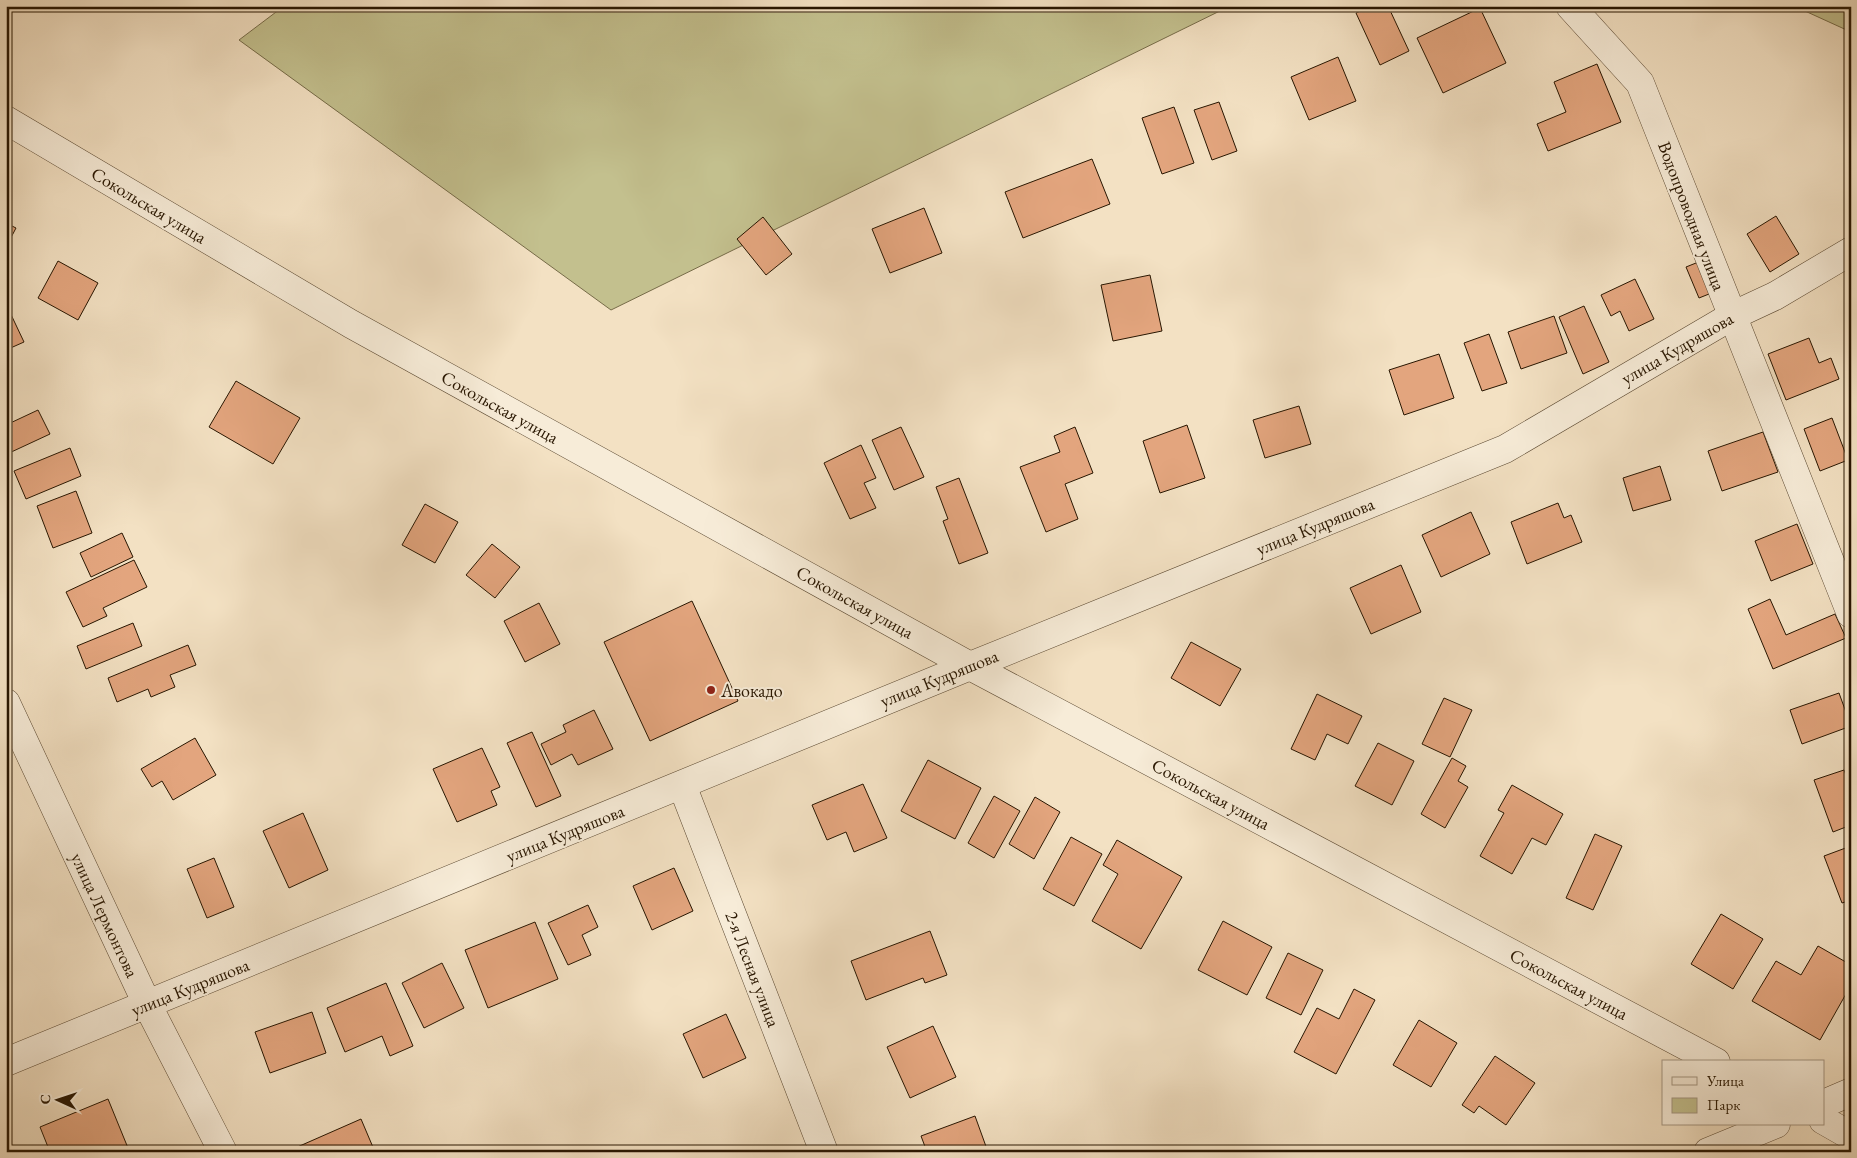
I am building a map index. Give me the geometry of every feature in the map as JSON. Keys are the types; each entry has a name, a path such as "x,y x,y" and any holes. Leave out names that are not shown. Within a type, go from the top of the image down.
{"street":[{"name":"Водопроводная улица","path":"1570,6 1640,83 1851,614"},
{"name":"Сокольская улица","path":"6,120 351,324 970,666 1712,1060"},
{"name":"улица Кудряшова","path":"6,1062 970,666 1505,449 1732,316 1775,296 1851,251"},
{"name":"улица Лермонтова","path":"6,703 147,1004 223,1152"},
{"name":"2-я Лесная улица","path":"682,785 824,1152"},
{"path":"1824,1104 1851,1092"},
{"path":"1824,1121 1851,1136"},
{"path":"1708,1152 1771,1126"}],"green space":[{"path":"284,6 1230,6 611,310 239,40"},
{"path":"1794,6 1851,6 1851,32"}],"building":[{"path":"1371,6 1388,6 1409,51 1380,65 1356,13"},
{"path":"1480,8 1506,63 1443,93 1417,38"},
{"path":"1338,57 1356,101 1309,120 1291,77"},
{"path":"1597,64 1621,122 1548,151 1537,124 1566,112 1554,82"},
{"path":"1219,102 1237,151 1212,160 1194,110"},
{"path":"1174,107 1194,163 1162,174 1142,118"},
{"path":"1092,159 1110,204 1023,238 1005,192"},
{"path":"924,208 942,253 890,273 872,229"},
{"path":"1776,216 1799,254 1770,272 1747,234"},
{"path":"763,217 792,254 766,275 737,239"},
{"path":"6,223 16,228 6,247"},
{"path":"1706,259 1719,290 1699,298 1686,267"},
{"path":"58,261 98,283 78,320 38,298"},
{"path":"1150,275 1162,331 1113,341 1101,285"},
{"path":"1635,279 1654,319 1629,331 1620,311 1611,316 1601,295"},
{"path":"6,304 24,342 6,350"},
{"path":"1584,306 1609,362 1583,374 1559,317"},
{"path":"1554,316 1567,353 1521,369 1508,332"},
{"path":"1489,334 1507,383 1482,391 1464,343"},
{"path":"1809,338 1819,363 1831,358 1839,379 1786,400 1768,354"},
{"path":"1439,354 1454,398 1404,415 1389,370"},
{"path":"236,381 300,418 273,464 209,427"},
{"path":"1299,406 1311,444 1265,458 1253,420"},
{"path":"38,410 50,434 7,454 6,425"},
{"path":"1832,418 1848,460 1820,471 1804,429"},
{"path":"1187,425 1205,478 1160,493 1143,441"},
{"path":"901,427 924,477 894,490 872,440"},
{"path":"1075,427 1093,473 1065,484 1078,519 1046,532 1020,467 1060,452 1054,436"},
{"path":"1763,432 1778,472 1722,491 1708,451"},
{"path":"861,445 876,478 864,483 876,508 850,519 824,463"},
{"path":"70,448 81,476 26,499 14,471"},
{"path":"1660,466 1671,500 1633,511 1623,478"},
{"path":"959,478 988,553 959,564 943,521 948,519 936,487"},
{"path":"76,491 92,533 53,548 37,506"},
{"path":"1558,503 1564,518 1571,515 1582,542 1527,564 1511,522"},
{"path":"425,504 458,522 435,563 402,545"},
{"path":"1471,512 1490,554 1441,577 1422,535"},
{"path":"1797,524 1813,564 1771,581 1755,541"},
{"path":"122,533 133,557 91,577 80,553"},
{"path":"492,544 520,567 495,598 466,575"},
{"path":"134,560 147,587 103,608 107,616 83,627 66,592"},
{"path":"1401,565 1421,612 1371,634 1350,588"},
{"path":"1770,599 1786,635 1835,614 1846,638 1773,669 1748,609"},
{"path":"692,601 738,701 650,741 604,642"},
{"path":"539,603 560,644 525,662 504,621"},
{"path":"133,623 142,646 86,669 77,646"},
{"path":"1191,642 1241,669 1220,706 1171,678"},
{"path":"188,645 196,665 170,675 175,687 151,697 148,689 117,702 108,678"},
{"path":"1839,693 1851,726 1802,744 1790,710"},
{"path":"1317,694 1362,716 1348,744 1327,734 1315,760 1291,749"},
{"path":"1444,698 1472,710 1450,757 1422,744"},
{"path":"594,710 613,749 578,765 572,754 551,765 541,744 566,732 563,725"},
{"path":"532,732 561,796 536,807 507,743"},
{"path":"195,738 216,775 173,800 162,781 152,787 141,769"},
{"path":"1378,743 1414,761 1392,805 1355,786"},
{"path":"482,748 500,787 491,791 497,805 457,822 433,769"},
{"path":"1452,758 1466,766 1458,781 1468,787 1445,828 1421,814"},
{"path":"928,760 981,788 955,839 901,811"},
{"path":"1844,770 1848,780 1851,779 1851,825 1833,832 1814,780"},
{"path":"863,784 887,838 854,852 846,832 827,840 812,805"},
{"path":"1512,785 1563,814 1546,845 1532,838 1512,874 1480,856 1504,813 1498,810"},
{"path":"994,796 1020,811 994,858 968,843"},
{"path":"1035,797 1060,812 1034,859 1009,844"},
{"path":"303,813 328,870 289,888 263,831"},
{"path":"1595,834 1622,846 1593,910 1566,898"},
{"path":"1071,837 1102,854 1074,906 1043,889"},
{"path":"1117,840 1182,877 1141,949 1092,921 1118,874 1103,865"},
{"path":"1851,846 1851,900 1842,903 1824,856"},
{"path":"214,858 234,907 207,918 187,869"},
{"path":"674,868 693,911 652,930 633,886"},
{"path":"588,905 598,927 582,935 591,955 568,965 548,923"},
{"path":"1721,914 1763,939 1733,989 1691,964"},
{"path":"1223,921 1272,947 1247,995 1198,970"},
{"path":"535,922 558,979 488,1008 465,950"},
{"path":"930,931 947,975 925,983 923,978 866,1000 851,961"},
{"path":"1818,946 1851,965 1851,985 1820,1040 1752,1001 1776,961 1801,975"},
{"path":"1288,953 1323,970 1301,1015 1266,998"},
{"path":"442,963 464,1008 424,1028 402,983"},
{"path":"386,983 413,1046 390,1056 382,1036 345,1052 327,1008"},
{"path":"1354,989 1375,1000 1336,1074 1294,1052 1317,1008 1339,1019"},
{"path":"312,1012 326,1053 270,1073 255,1032"},
{"path":"726,1014 746,1058 703,1078 683,1034"},
{"path":"1419,1020 1457,1043 1431,1087 1393,1065"},
{"path":"933,1026 956,1077 910,1098 887,1047"},
{"path":"1495,1056 1535,1083 1506,1125 1479,1106 1474,1113 1462,1105"},
{"path":"108,1099 128,1148 118,1152 50,1152 40,1127"},
{"path":"975,1116 988,1152 927,1152 921,1136"},
{"path":"361,1119 375,1152 286,1152"}],"place":[{"name":"Авокадо","path":"711,690"}]}
